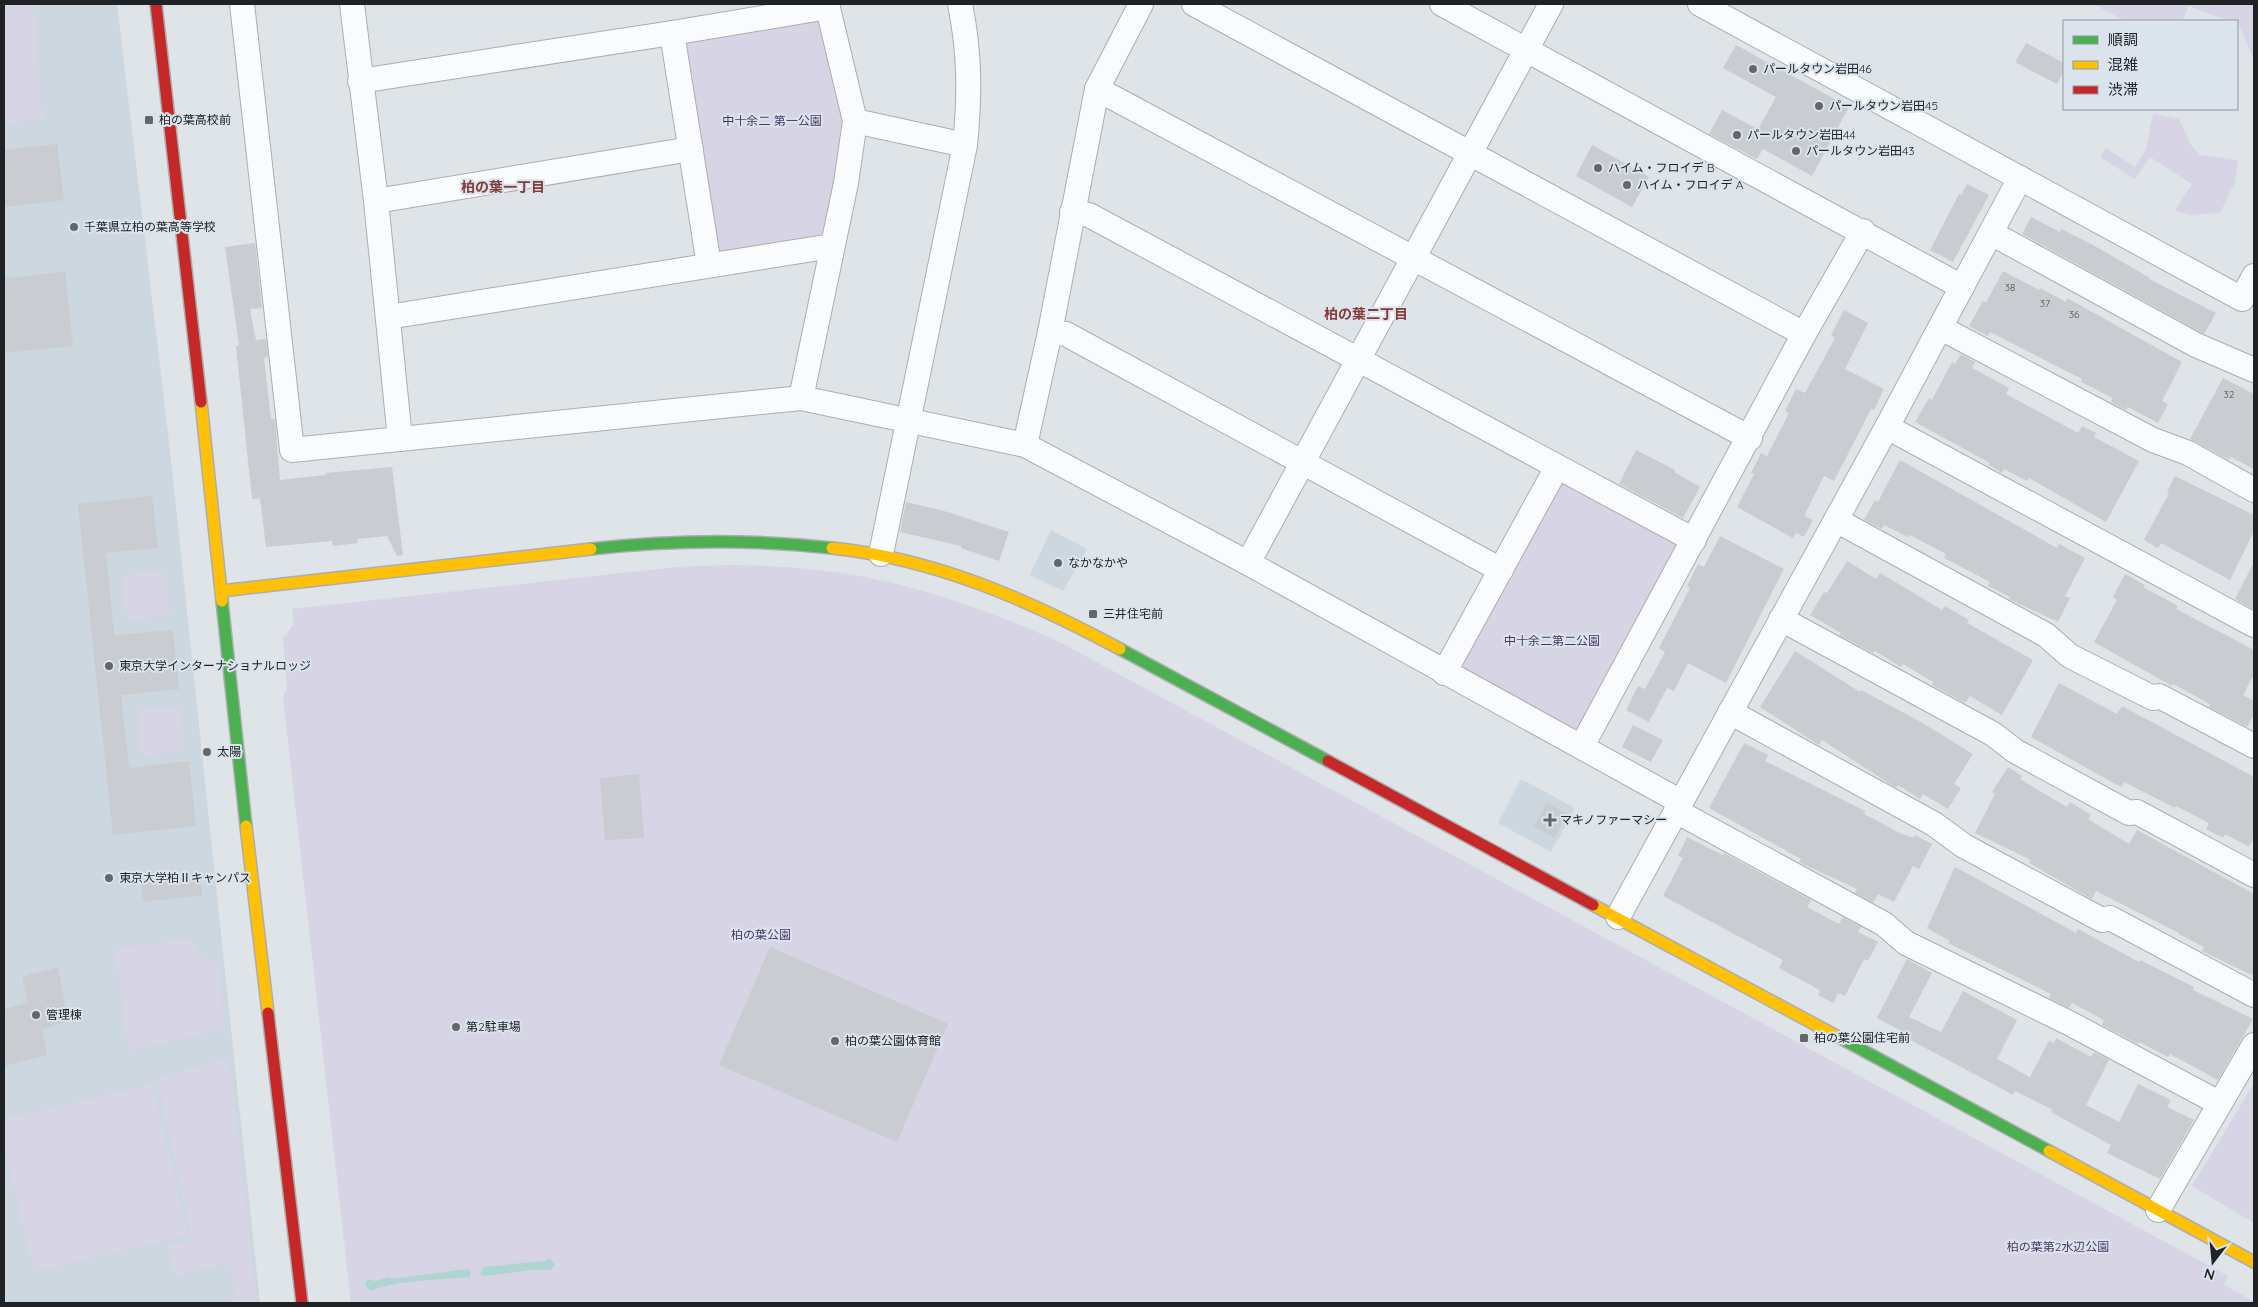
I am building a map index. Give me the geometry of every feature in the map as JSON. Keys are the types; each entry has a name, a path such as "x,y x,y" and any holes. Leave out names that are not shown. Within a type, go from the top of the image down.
{"street":[{"path":"156,4 256,920 302,1303"},
{"path":"242,4 292,450 801,398 1025,445 1248,563 1444,674 1582,746 1678,806 1884,924 1906,943 2070,1023 2219,1103"},
{"path":"352,4 376,201 400,439"},
{"path":"880,554 906,420 965,145 970,97 967,39 960,4"},
{"path":"1025,445 1050,332 1072,212 1098,89 1141,4"},
{"path":"1194,4 1804,334"},
{"path":"1442,4 1962,287"},
{"path":"1248,563 1551,4"},
{"path":"1700,4 2242,299 2254,276"},
{"path":"360,81 672,34 828,5 855,121 846,183 801,398"},
{"path":"672,34 709,265"},
{"path":"1098,89 1750,438"},
{"path":"855,121 965,145"},
{"path":"376,201 691,149"},
{"path":"1618,917 1941,328 2020,178"},
{"path":"1072,212 1089,216 1694,540"},
{"path":"1582,746 1750,438 1804,334 1863,232"},
{"path":"1991,233 2196,345 2254,370"},
{"path":"388,317 832,246"},
{"path":"1941,328 2153,440 2188,453 2254,490"},
{"path":"1050,332 1066,334 1501,570"},
{"path":"1887,427 2254,625"},
{"path":"1444,674 1557,467"},
{"path":"1836,520 2046,635 2070,656 2152,698 2159,696 2254,746"},
{"path":"221,591 683,542 785,542 880,554 939,569 1028,600 2254,1262"},
{"path":"1781,619 1992,734 2015,751 2130,814 2138,812 2254,875"},
{"path":"1730,712 1934,824 1964,846 2102,920 2110,918 2254,995"},
{"path":"2158,1210 2254,1045"}],"shaded area":[{"name":"東京大学柏Ⅱキャンパス","path":"4,4 117,4 170,450 260,1303 4,1303"},
{"path":"1051,530 1087,549 1063,591 1030,575"},
{"path":"1521,779 1575,808 1551,852 1498,823"},
{"path":"550,1258 555,1265 550,1270 530,1270 485,1276 480,1274 483,1267 545,1261"},
{"path":"467,1269 471,1272 470,1277 405,1283 380,1287 371,1291 365,1285 367,1279 375,1281 390,1277 392,1279"}],"green space":[{"path":"4,4 33,4 43,119 4,124"},
{"path":"2093,4 2254,4 2254,59 2238,20 2226,20 2189,6 2182,20 2123,20"},
{"name":"中十余二 第一公園","path":"818,19 825,25 849,117 827,233 820,241 724,256 715,249 684,47 687,40"},
{"path":"2153,114 2179,119 2191,145 2200,155 2238,160 2235,182 2220,213 2191,215 2175,211 2192,184 2150,157 2135,179 2100,157 2106,148 2135,167 2146,149"},
{"name":"中十余二第二公園","path":"1565,483 1677,544 1583,730 1573,733 1463,674 1459,663 1556,488"},
{"name":"柏の葉公園","path":"731,565 820,570 891,583 976,608 1058,641 2228,1276 2224,1285 2254,1301 2254,1303 351,1303 283,697 287,688 283,638 294,624 292,609 676,567"},
{"path":"166,571 170,616 127,620 123,575"},
{"path":"180,706 185,751 142,756 137,710"},
{"path":"193,939 196,956 218,961 225,1030 128,1051 115,948"},
{"path":"229,1057 257,1303 225,1303 237,1300 229,1263 177,1276 165,1247 192,1239 157,1078"},
{"path":"2254,1083 2254,1223 2192,1186"},
{"path":"152,1084 188,1235 34,1272 4,1147 4,1119"}],"building":[{"path":"2026,43 2063,62 2063,72 2057,84 2015,62"},
{"path":"1736,45 1849,107 1812,176 1763,149 1757,159 1709,134 1722,110 1758,129 1776,97 1723,68"},
{"path":"57,144 64,200 4,207 4,150"},
{"path":"1592,145 1649,177 1632,207 1576,176"},
{"path":"1967,184 1989,195 1953,262 1930,250 1959,194 1961,195"},
{"path":"2031,217 2060,232 2061,229 2093,245 2149,279 2216,313 2204,334 2022,234"},
{"path":"255,243 262,308 250,309 256,340 266,339 268,357 264,358 271,419 275,419 280,480 326,475 326,473 392,467 403,555 397,556 387,536 357,539 358,543 333,546 332,541 266,547 260,498 252,499 236,346 239,345 225,247"},
{"path":"65,271 73,346 4,353 4,279"},
{"path":"2003,271 2066,302 2067,298 2182,362 2162,401 2168,404 2158,423 2128,407 2126,410 2111,402 2113,398 2081,382 2082,379 1990,332 1988,336 1969,326 1983,301 1986,303"},
{"path":"1844,310 1868,323 1845,369 1884,389 1874,410 1871,409 1834,481 1824,476 1806,512 1805,516 1813,520 1804,537 1796,533 1793,538 1737,507 1754,474 1751,473 1761,453 1767,456 1789,413 1785,411 1796,389 1805,393 1835,338 1831,335"},
{"path":"1961,354 1975,362 1972,368 2009,388 2006,394 2078,433 2082,426 2096,433 2094,437 2139,461 2106,522 2029,478 2027,481 2004,469 2002,473 1989,465 1990,463 1915,422 1929,398 1932,400 1952,362 1955,364"},
{"path":"2223,378 2254,394 2254,469 2231,457 2229,460 2190,439"},
{"path":"1636,450 1675,470 1674,472 1700,487 1683,518 1619,484"},
{"path":"1900,460 2057,548 2059,544 2085,558 2065,596 2070,598 2058,622 2009,599 2010,597 1988,586 1990,582 1944,558 1946,554 1910,535 1908,537 1884,525 1882,529 1864,520 1875,500 1878,502"},
{"path":"2175,476 2254,515 2254,531 2230,580 2161,543 2158,548 2144,540 2169,493 2167,492"},
{"name":"東京大学インターナショナルロッジ","path":"152,496 158,548 106,553 114,635 173,630 179,689 121,695 129,768 189,761 196,826 113,835 78,504"},
{"path":"906,502 944,511 1009,532 999,561 961,548 961,546 900,532"},
{"path":"1720,536 1784,569 1726,683 1688,663 1674,691 1667,688 1649,722 1626,710 1638,686 1645,689 1665,652 1659,648 1690,588 1687,586 1698,564 1704,567"},
{"path":"1847,561 1876,579 1880,573 1942,610 1945,606 1969,620 1967,623 2033,660 2002,715 1970,696 1965,703 1932,685 1933,682 1903,664 1901,667 1875,651 1873,653 1839,635 1841,633 1810,615 1824,592 1827,593"},
{"path":"2254,562 2254,610 2235,599"},
{"path":"2125,574 2145,585 2143,587 2178,606 2176,609 2254,650 2254,674 2243,695 2254,701 2254,714 2247,727 2209,707 2210,704 2173,684 2172,686 2094,642 2117,600 2113,597"},
{"path":"1795,651 1860,692 1861,690 1921,722 1973,754 1954,784 1961,788 1948,809 1923,794 1920,799 1898,785 1896,788 1822,740 1819,745 1760,707"},
{"path":"2059,683 2117,714 2122,706 2254,777 2254,837 2249,847 2225,834 2223,838 2206,829 2209,823 2176,806 2175,808 2124,782 2121,787 2031,737"},
{"path":"1633,725 1663,740 1651,762 1622,747"},
{"path":"1744,743 1768,755 1765,761 1865,811 1864,814 1900,833 1914,838 1915,835 1932,844 1919,869 1913,866 1894,902 1878,894 1873,903 1855,893 1857,889 1799,862 1801,859 1709,808"},
{"path":"2008,767 2022,776 2020,779 2067,807 2070,802 2091,815 2088,819 2129,844 2137,830 2254,894 2254,976 2202,951 2204,947 2096,891 2092,899 2029,863 2031,860 1975,833 1995,794 1992,792"},
{"path":"639,774 644,838 605,840 600,778"},
{"path":"1547,803 1567,814 1554,838 1534,826"},
{"path":"1687,837 1723,855 1724,853 1811,900 1807,907 1839,924 1843,917 1861,927 1858,932 1878,942 1868,961 1864,959 1845,996 1838,993 1833,1003 1818,995 1820,990 1779,968 1783,960 1663,896 1683,858 1678,856"},
{"path":"1955,867 2076,933 2078,929 2139,962 2140,960 2194,987 2193,990 2253,1019 2218,1080 2170,1054 2168,1057 2139,1042 2138,1044 2102,1025 2104,1020 2072,1003 2069,1008 2049,998 2051,994 1948,943 1950,941 1927,928"},
{"path":"200,877 202,895 143,902 141,884"},
{"name":"柏の葉公園体育館","path":"770,947 948,1024 897,1142 719,1065"},
{"path":"1907,959 1932,973 1909,1017 1941,1032 1963,991 2017,1020 1997,1059 2030,1077 2049,1041 2054,1043 2056,1038 2091,1057 2094,1052 2109,1060 2086,1105 2119,1122 2138,1084 2171,1100 2167,1107 2194,1120 2160,1179 2107,1153 2111,1145 2051,1112 2053,1110 2015,1091 2013,1095 1903,1036 1905,1033 1877,1018"},
{"name":"管理棟","path":"58,967 68,1021 42,1029 47,1055 4,1066 4,1009 28,1003 22,977"}],"traffic: fast":[{"path":"591,549 681,542 772,543 832,548"},
{"path":"222,601 246,826"},
{"path":"1120,649 1328,761"},
{"path":"1842,1039 2049,1151"}],"traffic: slow":[{"path":"201,402 222,601"},
{"path":"832,548 871,553 945,572 981,584 1051,614 1120,649"},
{"path":"221,591 591,549"},
{"path":"246,826 268,1013"},
{"path":"1593,905 1842,1039"},
{"path":"2049,1151 2254,1262"}],"traffic: jam":[{"path":"156,4 201,402"},
{"path":"1328,761 1593,905"},
{"path":"268,1013 302,1303"}],"place":[{"name":"パールタウン岩田46","path":"1753,69"},
{"name":"パールタウン岩田45","path":"1819,106"},
{"name":"柏の葉高校前","path":"149,120"},
{"name":"パールタウン岩田44","path":"1737,135"},
{"name":"パールタウン岩田43","path":"1796,151"},
{"name":"ハイム・フロイデ B","path":"1598,168"},
{"name":"ハイム・フロイデ A","path":"1627,185"},
{"name":"千葉県立柏の葉高等学校","path":"74,227"},
{"name":"なかなかや","path":"1058,563"},
{"name":"三井住宅前","path":"1093,614"},
{"name":"東京大学インターナショナルロッジ","path":"109,666"},
{"name":"太陽","path":"207,752"},
{"name":"マキノファーマシー","path":"1550,820"},
{"name":"東京大学柏Ⅱキャンパス","path":"109,878"},
{"name":"管理棟","path":"36,1015"},
{"name":"第2駐車場","path":"456,1027"},
{"name":"柏の葉公園住宅前","path":"1804,1038"},
{"name":"柏の葉公園体育館","path":"835,1041"}],"district":[{"name":"柏の葉一丁目","path":"503,187"},
{"name":"柏の葉二丁目","path":"1366,314"}],"park label":[{"name":"柏の葉第2水辺公園","path":"2058,1247"}]}
